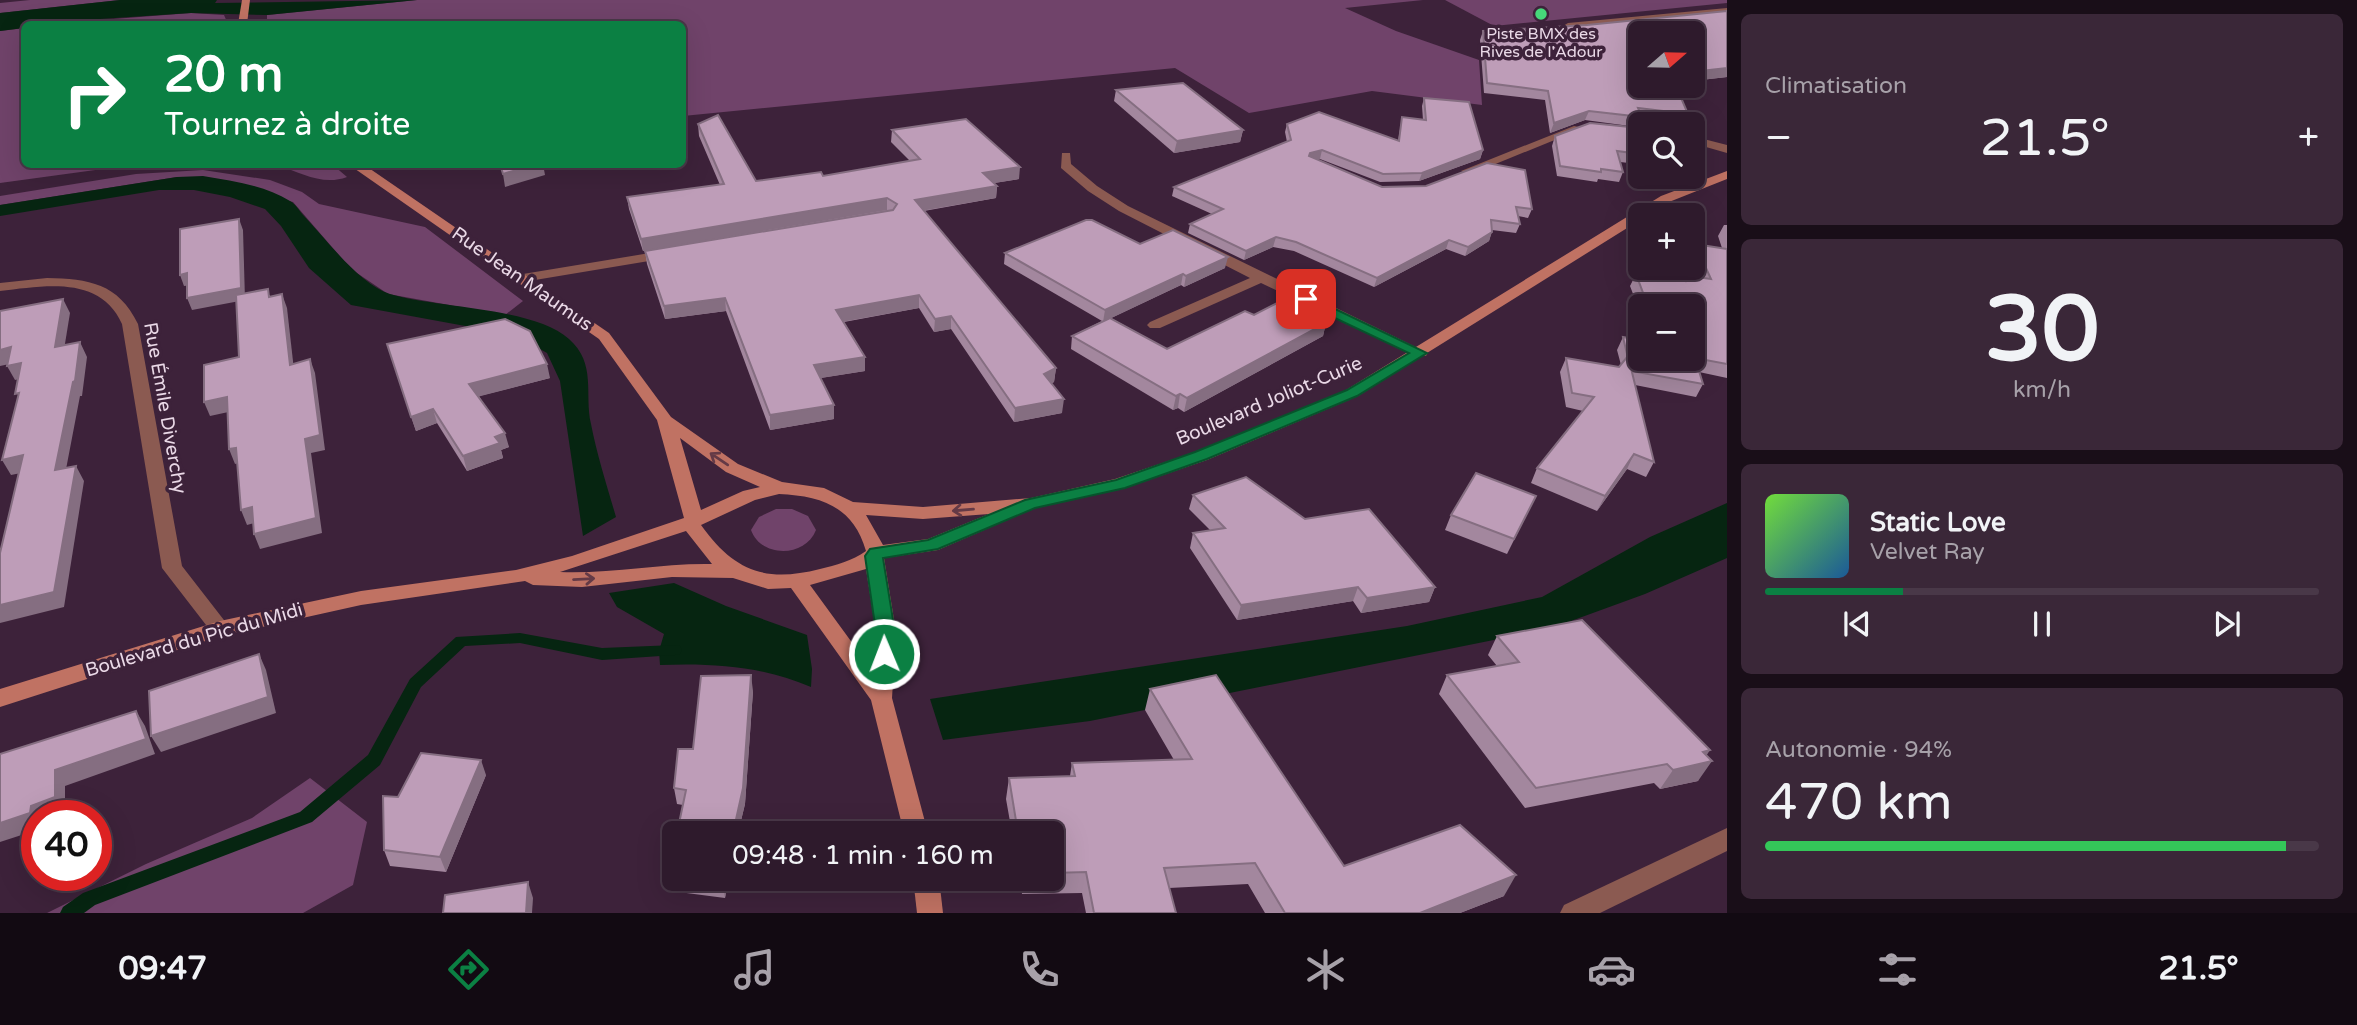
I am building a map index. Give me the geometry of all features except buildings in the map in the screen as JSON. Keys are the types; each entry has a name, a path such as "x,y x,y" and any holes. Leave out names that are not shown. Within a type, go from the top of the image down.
{"main road":[{"path":"243,21 246,0"},
{"name":"Rue Jean Maumus","path":"359,168 408,204 523,278 604,336 665,420"},
{"name":"Boulevard Joliot-Curie","path":"1031,504 1119,484 1201,456 1352,393 1665,199 1727,175"},
{"path":"665,420 732,468 779,488 819,492 864,521 873,538 886,632 881,698 913,821"},
{"path":"665,420 687,488 692,521 700,538 733,571"},
{"path":"516,577 577,561 692,521 749,495 779,488"},
{"path":"846,508 923,513 1031,504"},
{"path":"516,577 582,580 672,570 733,571 767,583 798,583 856,566 875,555 931,545 1031,504"},
{"name":"Boulevard du Pic du Midi","path":"0,698 220,629 361,598 516,577"},
{"path":"798,583 881,698"},
{"path":"927,891 930,913"}],"street":[{"path":"1568,26 1727,11"},
{"path":"1457,175 1585,126 1593,127"},
{"path":"1705,143 1727,149"},
{"path":"1066,156 1065,166 1076,177 1132,213 1420,353"},
{"path":"523,278 685,251"},
{"path":"1155,326 1261,278"},
{"name":"Rue Émile Diverchy","path":"0,287 50,282 94,287 119,303 130,324 172,568 220,629"},
{"path":"1573,913 1727,839"}],"shaded area":[{"path":"30,0 120,0 0,13 0,3"},
{"path":"120,0 217,0 215,3 417,0 267,15 191,13 70,21 21,21 21,28 0,31 0,13"},
{"path":"417,0 1423,0 1345,8 1396,31 1479,60 1482,105 1372,91 1249,113 1175,68 686,116 686,21 267,21 267,15"},
{"name":"Piste BMX des Rives de l'Adour","path":"1445,0 1727,0 1727,3 1494,26"},
{"path":"191,13 224,15 227,21 88,21"},
{"path":"21,28 21,168 110,168 0,183 0,31"},
{"path":"286,168 336,168 347,177 329,180"},
{"path":"203,170 270,180 302,192 319,204 425,227 523,301 505,315 388,294 351,269 293,202 177,177 0,205 0,196 136,174"},
{"path":"203,176 259,187 292,202 355,271 390,294 533,320 553,328 569,339 578,349 586,369 591,424 616,517 583,536 560,381 547,353 533,345 487,330 351,305 309,268 281,226 265,209 230,197 194,190 159,190 0,216 0,205 177,177"},
{"path":"1727,503 1727,558 1645,594 1549,629 1090,721 943,740 930,699 1407,626 1542,597 1650,537"},
{"path":"776,509 792,509 808,516 816,530 803,546 793,550 773,550 756,539 751,530 759,517"},
{"path":"674,583 726,606 807,635 812,669 811,687 775,674 737,667 660,665 659,651 664,634 617,607 609,593"},
{"path":"310,778 367,822 353,885 303,913 47,913 91,891 112,891 112,881 252,818"}],"waterway":[{"path":"69,913 89,899 306,817 374,760 415,683 461,641 520,638 602,654 675,650"}],"place":[{"name":"Piste BMX des Rives de l'Adour","path":"1541,14"}],"route":[{"path":"884,654 886,632 874,556 876,554 931,545 1031,504 1119,484 1201,456 1352,393 1420,353 1306,299"}]}
